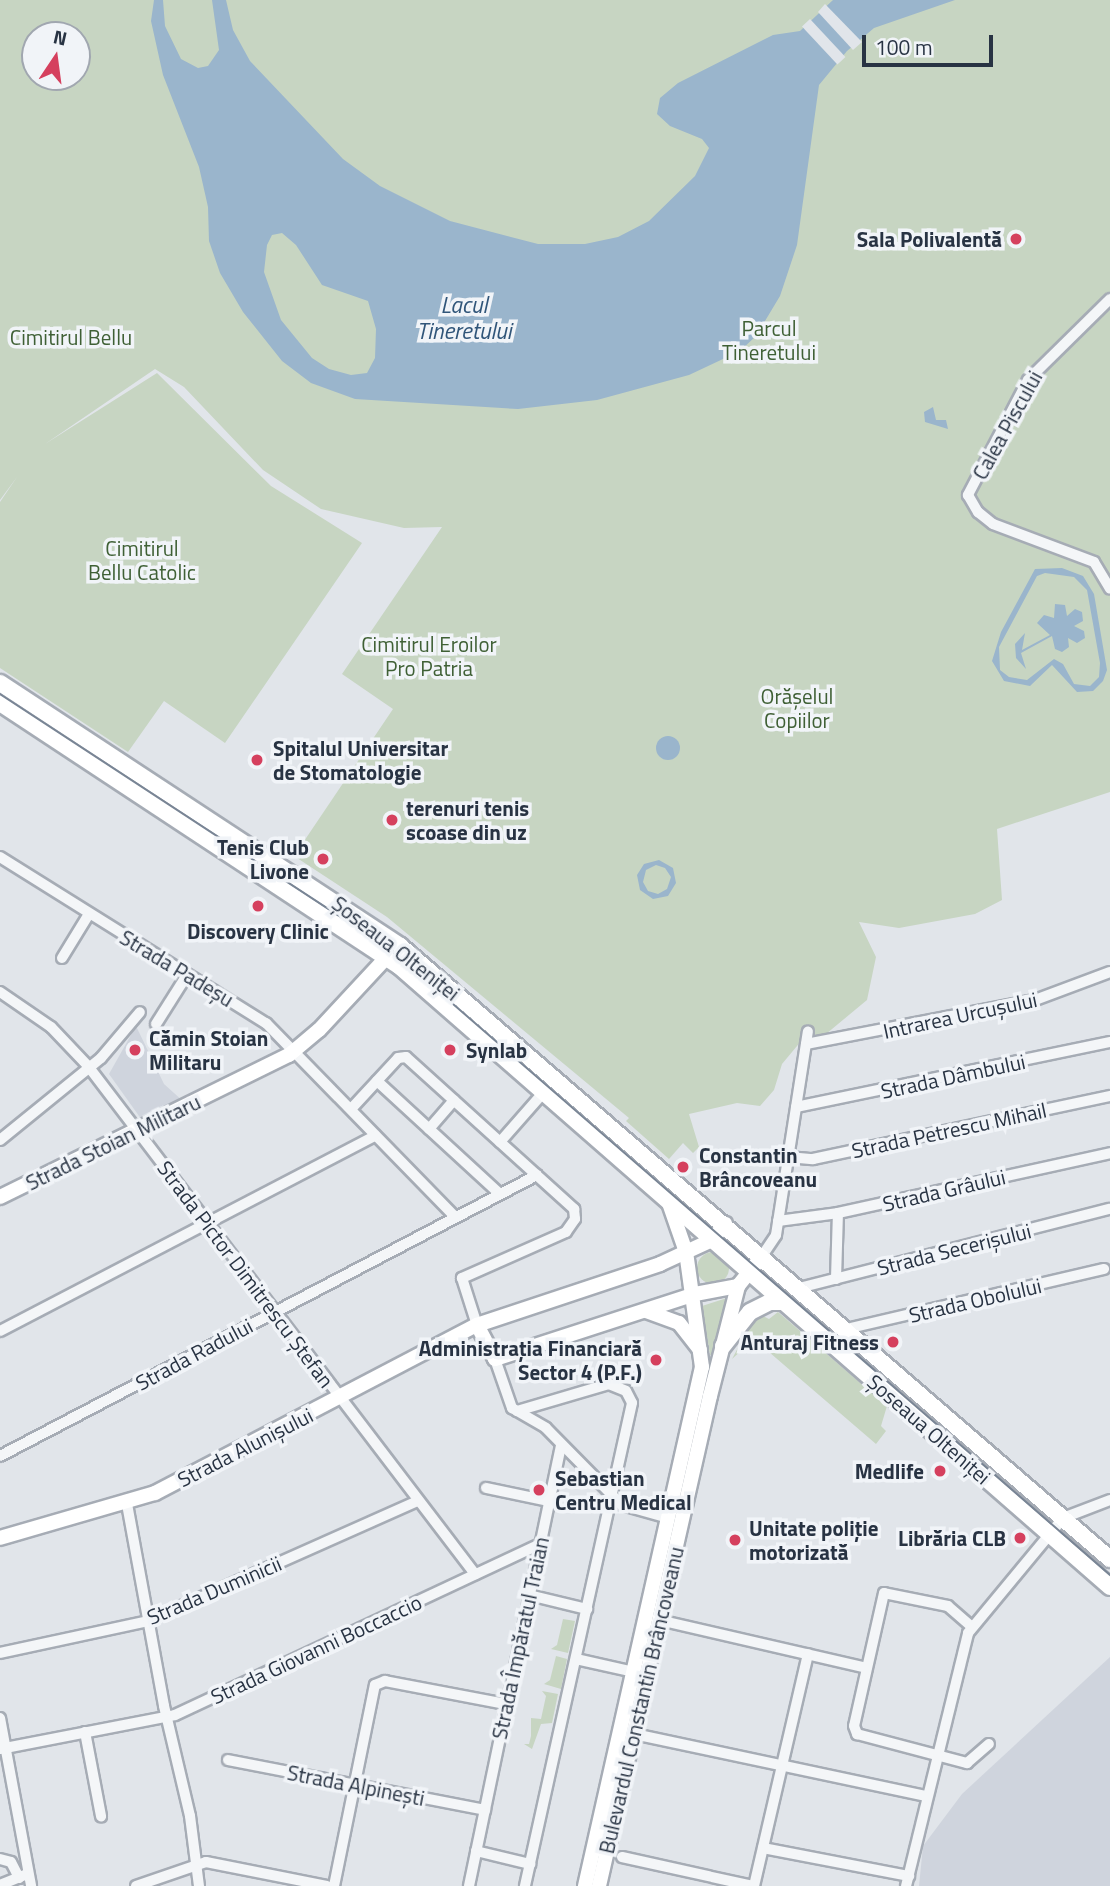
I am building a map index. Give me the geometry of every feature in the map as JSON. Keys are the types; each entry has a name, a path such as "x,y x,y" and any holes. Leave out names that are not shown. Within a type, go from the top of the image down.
{"main road":[{"name":"Șoseaua Olteniței","path":"0,682 393,951 725,1224 1110,1559"},
{"name":"Șoseaua Olteniței","path":"0,704 393,951 544,1092 1110,1587"},
{"path":"723,1346 750,1311 770,1302 785,1303"}],"street":[{"name":"Calea Piscului","path":"1110,299 1028,380 968,495 978,512 993,524 1094,562 1110,589"},
{"name":"Strada Padeșu","path":"2,862 251,1012 296,1051 455,1217"},
{"path":"62,958 89,914"},
{"name":"Strada Stoian Militaru","path":"0,1197 296,1051 393,951"},
{"name":"Intrarea Urcușului","path":"806,1044 1035,1000 1110,971"},
{"path":"156,1024 187,975"},
{"name":"Strada Pictor Dimitrescu Ștefan","path":"1,994 51,1027 88,1066 475,1574"},
{"path":"0,1140 101,1058 139,1012"},
{"path":"748,1270 775,1239 808,1031"},
{"name":"Strada Dâmbului","path":"796,1107 1110,1042"},
{"path":"351,1109 402,1056 573,1209 574,1223 566,1232 463,1278 477,1325 495,1359 507,1400 517,1411 540,1423 614,1499"},
{"path":"377,1081 500,1194"},
{"path":"500,1142 544,1092"},
{"name":"Strada Petrescu Mihail","path":"788,1157 813,1159 1110,1096"},
{"path":"429,1129 454,1100"},
{"path":"0,1331 375,1136"},
{"name":"Strada Grâului","path":"778,1221 838,1213 1110,1153"},
{"name":"Strada Radului","path":"0,1456 537,1175"},
{"name":"Bulevardul Constantin Brâncoveanu","path":"585,1886 669,1518 702,1358 695,1294 686,1252 669,1202"},
{"name":"Strada Secerișului","path":"799,1288 1110,1209"},
{"path":"836,1279 838,1213"},
{"name":"Strada Alunișului","path":"0,1538 127,1504 340,1399 477,1325 686,1252 712,1240 725,1224"},
{"name":"Strada Obolului","path":"846,1329 1104,1269"},
{"name":"Bulevardul Constantin Brâncoveanu","path":"599,1886 723,1346 738,1286 748,1270"},
{"path":"495,1359 695,1294 738,1286"},
{"path":"644,1310 679,1323 702,1358"},
{"path":"517,1411 609,1384 626,1391 632,1403 614,1499 525,1886"},
{"name":"Strada Împăratul Traian","path":"469,1886 561,1445"},
{"path":"486,1488 548,1501"},
{"name":"Bulevardul Constantin Brâncoveanu","path":"614,1499 629,1509 669,1518"},
{"path":"763,1847 907,1881 960,1655 972,1628 1063,1518 1110,1500"},
{"name":"Strada Duminicii","path":"0,1653 148,1621 418,1501"},
{"path":"127,1504 166,1717 197,1863 199,1886"},
{"name":"Strada Giovanni Boccaccio","path":"2,1748 166,1717 540,1544"},
{"path":"972,1628 948,1606 884,1593 855,1731 971,1763 989,1744"},
{"path":"529,1595 587,1608"},
{"path":"659,1620 867,1668"},
{"path":"622,1857 700,1880 753,1886 808,1654"},
{"path":"576,1658 634,1672"},
{"path":"334,1886 378,1682 506,1704"},
{"path":"0,1718 2,1748 23,1876"},
{"path":"85,1732 100,1816"},
{"path":"634,1734 926,1796"},
{"name":"Strada Alpinești","path":"228,1760 485,1810"},
{"path":"476,1851 530,1864"},
{"path":"0,1859 10,1863 31,1886"},
{"path":"136,1886 197,1863 327,1886"},
{"path":"0,1885 23,1876"}],"shaded area":[{"name":"Cămin Stoian Militaru","path":"136,1026 164,1084 184,1102 144,1123 109,1074"},
{"path":"1110,1657 1110,1886 919,1886 923,1846 962,1794"}],"green space":[{"name":"Parcul Tineretului","path":"0,0 1110,0 1110,792 997,829 1002,900 975,914 899,928 859,922 876,957 867,1000 826,1034 802,1040 782,1064 774,1090 760,1106 737,1103 689,1114 699,1147 693,1153 683,1143 669,1159 626,1121 629,1118 387,917 294,856 393,709 342,674 442,527 404,528 321,509 263,470 184,387 155,369 45,444 157,373 271,486 362,543 225,743 164,701 128,752 0,668 0,502 17,477 0,500"},
{"path":"713,1252 725,1256 729,1268 725,1280 713,1284 701,1280 697,1268 701,1256"},
{"path":"730,1297 714,1355 710,1355 702,1306"},
{"path":"778,1312 887,1406 881,1426 886,1431 876,1444 754,1339 732,1359 753,1320 761,1315 769,1319"},
{"path":"563,1619 575,1621 568,1653 551,1649 557,1645"},
{"path":"556,1656 567,1659 561,1689 544,1684 550,1680"},
{"path":"542,1691 558,1694 552,1723 541,1724 532,1749 524,1744 529,1744 531,1718 541,1719 546,1696"}],"water":[{"name":"Lacul Tineretului","path":"154,0 163,0 165,26 181,59 198,68 208,66 219,50 212,0 226,0 233,30 250,61 343,159 380,186 450,221 538,244 585,244 618,237 649,221 695,176 709,148 702,139 670,126 657,114 660,98 678,83 773,35 800,31 833,0 955,0 874,28 847,51 819,85 797,245 780,296 756,336 740,351 689,375 597,400 518,409 355,399 311,383 282,361 243,312 220,273 209,241 208,207 199,167 163,75 151,21","holes":["282,233 296,245 322,285 368,301 376,329 375,358 367,373 351,375 329,369 312,358 281,320 264,272 267,245 272,235"]},
{"path":"933,407 936,420 946,420 948,429 925,422 924,412"},
{"path":"1062,568 1083,576 1094,594 1107,670 1103,681 1093,691 1077,692 1052,665 1030,686 1004,681 992,661 1001,632 1035,569","holes":["1045,573 1074,577 1087,590 1100,663 1099,677 1090,686 1074,684 1063,664 1054,659 1027,680 1009,677 1000,670 999,647 1037,576"]},
{"path":"1055,604 1065,605 1067,616 1075,609 1082,612 1083,621 1074,626 1084,631 1085,638 1077,643 1068,638 1069,647 1062,652 1055,649 1052,636 1021,653 1026,669 1016,658 1015,644 1025,633 1022,650 1050,635 1037,623 1044,615 1054,618"},
{"path":"668,736 677,739 680,748 677,757 668,760 659,757 656,748 659,739"},
{"path":"659,860 673,868 676,883 668,896 653,899 640,890 637,875 644,864","holes":["656,865 665,868 671,877 667,889 658,894 648,891 643,882 646,870"]}],"pier":[{"path":"825,4 862,42 853,50 818,12"},
{"path":"810,19 845,57 837,65 802,27"}],"tram line":[{"path":"0,694 392,951 1110,1575"}],"place":[{"name":"Sala Polivalentă","path":"1016,239"},
{"name":"Spitalul Universitar de Stomatologie","path":"257,760"},
{"name":"terenuri tenis scoase din uz","path":"392,820"},
{"name":"Tenis Club Livone","path":"323,859"},
{"name":"Discovery Clinic","path":"258,906"},
{"name":"Cămin Stoian Militaru","path":"135,1050"},
{"name":"Synlab","path":"450,1050"},
{"name":"Constantin Brâncoveanu","path":"683,1167"},
{"name":"Anturaj Fitness","path":"893,1342"},
{"name":"Administrația Financiară Sector 4 (P.F.)","path":"656,1360"},
{"name":"Medlife","path":"940,1471"},
{"name":"Sebastian Centru Medical","path":"539,1490"},
{"name":"Librăria CLB","path":"1020,1538"},
{"name":"Unitate poliție motorizată","path":"735,1540"}],"park label":[{"name":"Cimitirul Bellu","path":"71,337"},
{"name":"Cimitirul Bellu Catolic","path":"142,560"},
{"name":"Cimitirul Eroilor Pro Patria","path":"429,656"},
{"name":"Orășelul Copiilor","path":"797,708"}]}
